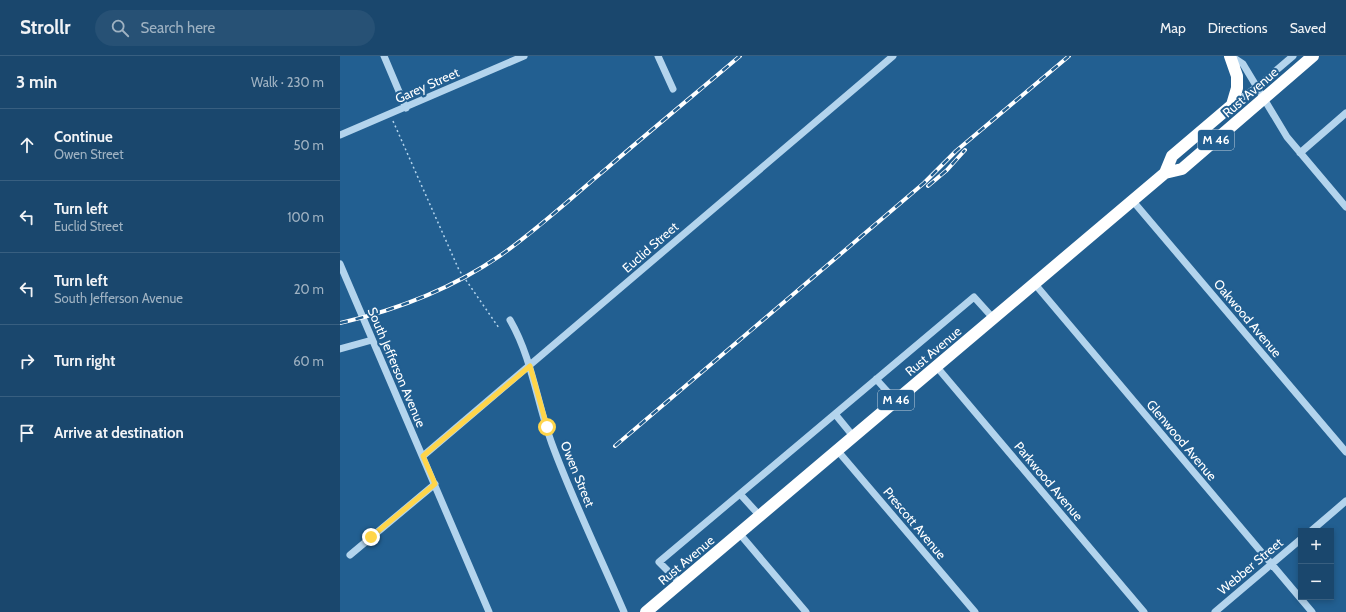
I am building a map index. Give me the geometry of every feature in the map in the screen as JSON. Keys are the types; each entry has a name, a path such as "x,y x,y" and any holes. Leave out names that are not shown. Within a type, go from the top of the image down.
{"highway":[{"path":"1231,56 1237,76 1237,88 1232,105"},
{"name":"Rust Avenue","path":"646,612 1132,200 1165,173 1182,169 1314,56"},
{"name":"Rust Avenue","path":"1165,173 1172,156 1232,105"}],"street":[{"path":"384,56 406,108"},
{"name":"Garey Street","path":"340,135 406,108 522,56"},
{"path":"658,56 673,89"},
{"name":"Euclid Street","path":"423,456 893,56"},
{"path":"1231,56 1243,64 1258,86 1278,124 1300,153 1346,207"},
{"name":"Rust Avenue","path":"1232,105 1258,86 1293,56"},
{"path":"1300,153 1346,113"},
{"name":"Oakwood Avenue","path":"1132,200 1346,452"},
{"name":"South Jefferson Avenue","path":"340,264 489,612"},
{"name":"Glenwood Avenue","path":"1034,283 1312,612"},
{"path":"680,583 659,562 974,297 993,318"},
{"name":"Owen Street","path":"510,320 530,366 552,442 624,612"},
{"path":"340,349 372,340"},
{"name":"Parkwood Avenue","path":"936,366 1144,612"},
{"path":"876,379 896,401"},
{"path":"835,414 853,436"},
{"name":"Prescott Avenue","path":"837,450 975,612"},
{"path":"350,555 435,484"},
{"path":"740,494 760,516"},
{"path":"1314,528 1346,501"},
{"path":"739,533 806,612"},
{"name":"Webber Street","path":"1215,612 1298,542"}],"path":[{"path":"392,119 458,270 499,328"}],"railway":[{"path":"340,323 382,312 444,288 464,278 501,255 541,224 740,56"},
{"path":"615,446 924,183 956,151 1069,56"},
{"path":"928,186 947,170 965,150"}],"route":[{"path":"371,537 435,484 423,456 530,366 547,427"}]}
